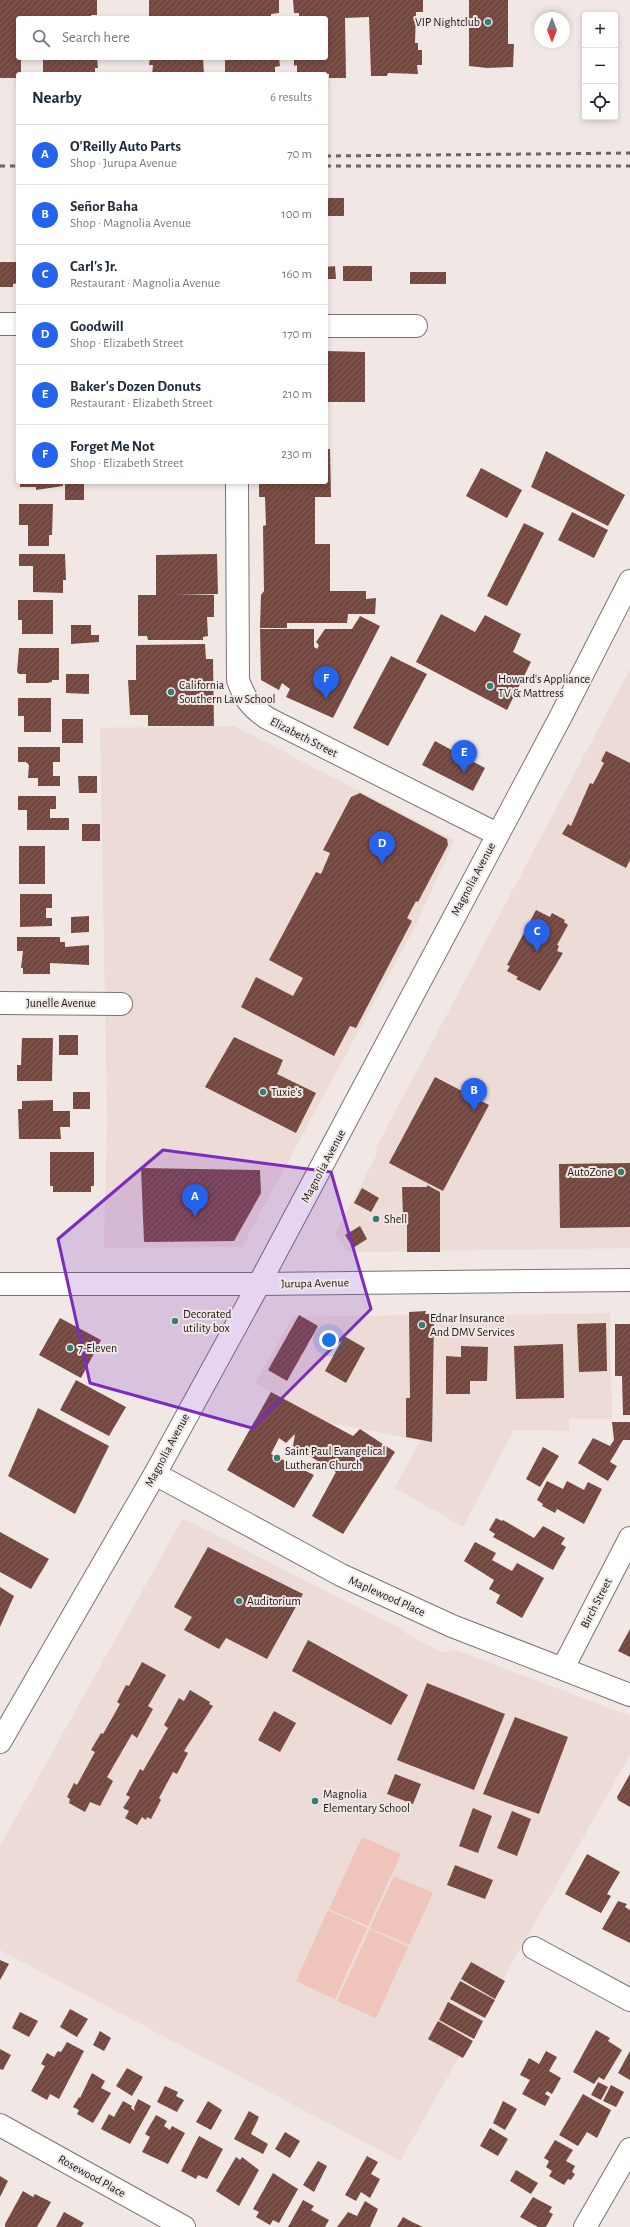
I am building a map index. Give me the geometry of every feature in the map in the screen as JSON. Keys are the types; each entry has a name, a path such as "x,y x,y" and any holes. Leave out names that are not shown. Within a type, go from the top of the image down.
{"main road":[{"path":"0,324 16,324"},
{"path":"328,326 416,326"},
{"name":"Elizabeth Street","path":"237,484 238,680 243,696 252,708 267,718 497,834"},
{"name":"Magnolia Avenue","path":"0,1742 155,1474 260,1284 630,581"},
{"name":"Junelle Avenue","path":"0,1003 121,1004"},
{"name":"Jurupa Avenue","path":"0,1284 260,1284 630,1280"},
{"name":"Maplewood Place","path":"155,1474 341,1575 452,1626 630,1695"},
{"name":"Birch Street","path":"563,1668 630,1538"},
{"path":"534,1948 630,2000"},
{"name":"Rosewood Place","path":"0,2125 184,2227"},
{"path":"585,2227 630,2150"}],"highlighted area":[{"path":"163,1150 331,1172 371,1309 252,1428 90,1383 58,1239"}],"shaded area":[{"path":"630,669 630,1248 348,1252 335,1234 376,1156 377,1146"},
{"path":"234,726 454,840 416,925 242,1247 104,1248 107,1119 100,728"},
{"path":"426,1311 426,1314 433,1314 434,1316 610,1313 612,1419 569,1419 569,1431 514,1430 463,1527 395,1488 420,1440 328,1423 255,1383 293,1317 409,1315"},
{"name":"Magnolia Elementary School","path":"183,1518 401,1628 407,1634 441,1652 456,1650 630,1716 630,1755 400,2161 0,1950 0,1846"},
{"path":"362,1837 401,1854 368,1926 329,1909"},
{"path":"394,1876 433,1893 409,1945 370,1928"},
{"path":"328,1910 367,1928 335,1999 296,1981"},
{"path":"370,1929 408,1947 376,2018 337,2001"}],"building":[{"path":"0,0 97,0 97,15 16,16 16,60 21,60 21,72 16,72 16,78 0,78"},
{"path":"149,0 279,0 279,13 271,14 271,16 149,16"},
{"path":"293,0 423,0 423,12 416,12 415,43 418,43 418,50 422,50 422,65 417,65 418,74 388,73 387,76 371,76 369,17 345,18 346,78 329,78 328,72 297,72 297,65 294,66 294,60 328,60 328,16 299,16 299,13 294,13"},
{"name":"VIP Nightclub","path":"469,0 508,0 508,44 514,44 513,67 487,68 469,66"},
{"path":"43,60 97,60 98,68 95,68 95,72 43,72"},
{"path":"150,60 203,60 204,72 152,72 153,65 149,65"},
{"path":"225,60 279,60 280,66 275,67 275,72 225,72"},
{"path":"328,198 344,198 344,216 328,216"},
{"path":"0,262 16,262 16,283 13,284 13,287 0,287"},
{"path":"335,266 336,279 328,279 328,267"},
{"path":"343,266 372,266 372,281 343,281"},
{"path":"410,272 446,272 446,284 410,284"},
{"path":"328,351 365,352 365,402 328,402"},
{"path":"328,449 330,449 331,497 315,497 315,544 330,544 330,591 366,591 366,599 376,598 375,614 348,614 347,623 287,623 287,628 260,628 261,595 264,591 263,526 266,525 265,497 259,497 259,484 328,484"},
{"path":"546,451 625,495 608,526 531,487"},
{"path":"481,468 522,490 507,518 466,496"},
{"path":"20,484 63,484 63,486 36,490 36,487 20,487"},
{"path":"65,484 84,484 84,500 65,500"},
{"path":"19,504 53,504 52,535 49,535 49,546 28,546 28,525 19,525"},
{"path":"572,512 608,530 594,558 558,540"},
{"path":"524,523 544,533 507,606 487,596"},
{"path":"19,554 65,554 66,580 63,580 63,593 33,592 33,566 19,566"},
{"path":"217,554 218,594 176,595 214,595 214,617 207,617 208,636 203,637 203,640 148,640 147,636 138,636 138,595 156,595 156,555"},
{"path":"18,600 53,600 53,634 22,634 22,620 18,620"},
{"name":"Howard's Appliance TV & Mattress","path":"441,614 475,632 485,615 521,634 513,652 531,662 507,710 416,662"},
{"path":"360,616 380,626 333,718 286,697 290,689 282,683 279,690 261,680 260,629 314,629 314,647 317,649 319,645 316,642 325,629 352,629"},
{"path":"71,625 91,625 91,635 99,635 99,642 71,644"},
{"name":"California Southern Law School","path":"205,644 206,659 213,659 214,726 148,726 148,715 130,715 128,680 136,680 136,645"},
{"path":"19,648 59,648 59,680 52,680 52,682 47,683 26,683 26,674 19,674 17,672"},
{"path":"391,656 427,674 388,746 353,728"},
{"path":"66,674 89,674 89,694 66,693"},
{"path":"18,698 51,698 51,732 24,732 24,716 18,716"},
{"path":"62,719 83,719 83,743 62,743"},
{"path":"435,741 485,768 473,791 422,765"},
{"path":"18,747 60,747 60,762 53,762 53,776 60,776 60,786 38,786 38,778 28,778 29,765 26,762 18,762"},
{"path":"606,751 630,763 630,860 626,868 562,834 568,824 571,826 590,783 593,784 604,763 601,761"},
{"path":"78,776 97,776 97,793 79,793"},
{"path":"360,793 447,839 448,845 418,902 416,901 407,918 412,921 356,1028 350,1026 334,1056 241,1007 256,977 293,996 303,978 269,960 316,872 321,874 330,853 323,850 351,797"},
{"path":"18,796 56,796 56,809 50,809 50,818 69,818 69,830 27,830 27,810 18,810"},
{"path":"82,824 100,824 100,841 82,841"},
{"path":"19,846 45,846 45,884 19,884"},
{"path":"20,894 52,894 52,908 46,908 46,918 52,918 52,926 20,927"},
{"path":"536,910 550,917 552,913 565,920 564,922 568,925 557,945 559,946 557,951 563,953 540,991 516,979 518,977 507,971 510,966 507,965"},
{"path":"89,916 89,932 71,933 71,917"},
{"path":"17,937 60,937 60,942 65,942 65,947 89,945 89,965 50,963 50,974 23,974 23,968 21,968 23,951 17,951"},
{"path":"59,1035 78,1035 78,1055 59,1055"},
{"path":"234,1037 283,1060 277,1074 316,1093 296,1133 205,1087"},
{"path":"22,1038 53,1038 52,1081 17,1081 17,1065 21,1065"},
{"path":"435,1077 489,1105 443,1191 389,1163"},
{"path":"73,1092 90,1092 90,1109 73,1109"},
{"path":"53,1100 53,1111 70,1111 70,1127 60,1127 61,1139 19,1139 18,1109 22,1109 22,1101"},
{"path":"50,1152 94,1152 94,1186 91,1186 91,1192 53,1192 53,1186 50,1186"},
{"path":"630,1163 630,1227 560,1228 559,1164"},
{"path":"141,1168 260,1170 261,1193 234,1241 144,1242"},
{"path":"427,1185 440,1192 440,1252 407,1252 407,1216 403,1216 402,1187 427,1187"},
{"path":"362,1188 379,1198 371,1212 354,1203"},
{"path":"360,1226 367,1239 353,1248 345,1235"},
{"path":"426,1311 425,1314 433,1314 434,1316 432,1442 406,1437 406,1398 410,1398 409,1312"},
{"path":"299,1315 318,1326 287,1381 268,1370"},
{"name":"7-Eleven","path":"60,1318 101,1340 81,1378 39,1355"},
{"path":"606,1323 607,1371 579,1372 577,1324"},
{"path":"615,1324 630,1324 630,1415 623,1415 622,1376 615,1376"},
{"path":"344,1336 365,1348 346,1383 325,1371"},
{"path":"563,1344 564,1398 516,1399 514,1346"},
{"path":"461,1346 488,1347 487,1381 470,1381 470,1394 446,1394 446,1356 461,1357"},
{"path":"76,1380 126,1407 109,1436 60,1410"},
{"path":"271,1392 353,1436 360,1429 395,1452 343,1534 312,1516 336,1472 293,1446 295,1434 286,1443 279,1438 271,1454 314,1475 294,1508 227,1470"},
{"path":"38,1408 109,1446 75,1514 8,1476"},
{"path":"612,1422 630,1422 630,1440 623,1440 610,1462 617,1466 608,1481 578,1463 593,1438 610,1446 614,1440"},
{"path":"543,1447 559,1456 540,1487 526,1479"},
{"path":"547,1481 563,1489 567,1481 584,1490 588,1482 602,1489 584,1524 557,1509 555,1513 542,1506 543,1504 537,1500"},
{"path":"496,1518 502,1521 503,1520 534,1538 543,1526 565,1538 561,1544 566,1547 553,1570 493,1537 495,1534 489,1530"},
{"path":"0,1532 49,1559 31,1589 0,1572"},
{"path":"475,1542 496,1553 492,1560 512,1571 517,1563 544,1578 522,1618 496,1603 500,1595 489,1589 494,1580 464,1561"},
{"name":"Auditorium","path":"208,1547 303,1594 267,1659 226,1638 219,1649 184,1630 192,1617 174,1607"},
{"path":"0,1587 14,1596 0,1627"},
{"path":"630,1629 630,1657 618,1651"},
{"path":"308,1640 408,1695 391,1725 292,1671"},
{"path":"142,1662 166,1675 148,1706 153,1709 137,1738 132,1734 107,1777 113,1781 100,1806 90,1802 85,1812 69,1803 70,1799 67,1797 74,1783 77,1785 95,1752 91,1750 101,1733 103,1734 120,1704 117,1702 126,1685 129,1686"},
{"path":"427,1683 505,1714 474,1790 397,1760"},
{"path":"190,1690 210,1702 209,1704 213,1706 184,1751 188,1753 177,1774 173,1772 159,1798 161,1800 151,1819 147,1817 146,1820 142,1817 137,1825 125,1818 129,1811 123,1808 130,1797 126,1795 140,1769 143,1771 168,1728 164,1725 179,1698 184,1701"},
{"path":"274,1711 296,1723 280,1752 258,1740"},
{"path":"515,1717 568,1737 539,1814 483,1794"},
{"name":"Magnolia Elementary School","path":"395,1774 421,1784 413,1804 387,1794"},
{"path":"630,1774 630,1807 618,1800 617,1797"},
{"path":"473,1808 492,1816 478,1853 459,1846"},
{"path":"512,1811 531,1819 517,1856 497,1848"},
{"path":"587,1854 620,1872 607,1894 611,1896 601,1913 565,1894"},
{"path":"455,1865 493,1880 485,1899 447,1885"},
{"path":"618,1901 627,1904 625,1907 630,1910 630,1943 602,1929"},
{"path":"0,1960 9,1964 0,1980"},
{"path":"471,1962 505,1981 495,1999 461,1979"},
{"path":"460,1981 495,2000 485,2018 450,1999"},
{"path":"448,2002 483,2021 474,2039 439,2020"},
{"path":"70,2009 88,2019 77,2037 60,2027"},
{"path":"20,2012 38,2021 29,2037 12,2028"},
{"path":"438,2021 473,2041 463,2058 428,2039"},
{"path":"596,2030 610,2038 608,2041 622,2050 604,2080 599,2077 594,2084 573,2072"},
{"path":"100,2031 111,2038 104,2051 93,2045"},
{"path":"67,2042 84,2051 59,2099 50,2094 47,2100 31,2091 45,2066 41,2064 47,2053 54,2057 58,2051 61,2052"},
{"path":"0,2049 11,2055 3,2070 0,2069"},
{"path":"546,2051 557,2057 549,2071 561,2078 552,2094 547,2091 545,2094 550,2097 545,2106 522,2094 530,2080 520,2075 529,2058 539,2064"},
{"path":"630,2051 630,2080 618,2073"},
{"path":"127,2068 143,2077 132,2096 116,2086"},
{"path":"92,2073 105,2081 101,2088 111,2093 93,2123 77,2114 79,2110 73,2107 79,2097 80,2098"},
{"path":"598,2082 608,2087 601,2100 591,2095"},
{"path":"611,2085 624,2092 616,2107 603,2101"},
{"path":"165,2086 178,2092 176,2096 184,2100 177,2112 157,2102"},
{"path":"583,2094 611,2110 597,2138 587,2132 578,2146 559,2135"},
{"path":"138,2099 151,2106 130,2144 101,2129 109,2114 114,2117 123,2101 132,2106 131,2108 135,2111 134,2108"},
{"path":"208,2101 222,2110 211,2130 196,2122"},
{"path":"503,2101 517,2109 505,2130 493,2123"},
{"path":"249,2111 259,2117 251,2134 268,2144 263,2154 234,2139"},
{"path":"156,2115 167,2121 164,2126 170,2130 172,2126 185,2133 168,2164 142,2152 150,2137 145,2134"},
{"path":"490,2128 508,2139 498,2156 480,2146"},
{"path":"285,2132 300,2141 290,2158 275,2149"},
{"path":"199,2136 223,2149 207,2179 198,2175 196,2179 181,2171"},
{"path":"555,2140 573,2150 566,2161 575,2166 572,2172 575,2174 571,2180 568,2179 564,2185 549,2176 552,2171 546,2167 549,2161 544,2158"},
{"path":"367,2156 378,2162 371,2174 380,2179 370,2198 361,2192 356,2201 345,2195"},
{"path":"236,2157 240,2160 242,2157 259,2170 239,2206 216,2191"},
{"path":"318,2161 327,2166 314,2192 303,2185"},
{"path":"516,2170 538,2183 531,2194 510,2181"},
{"path":"273,2173 298,2189 279,2223 273,2220 270,2225 256,2217 259,2212 253,2209"},
{"path":"0,2176 8,2181 0,2197"},
{"path":"23,2191 33,2197 35,2194 51,2202 37,2227 5,2227 5,2224"},
{"path":"533,2197 552,2207 549,2212 553,2214 546,2227 538,2227 520,2217"},
{"path":"303,2200 314,2206 311,2210 329,2220 325,2227 288,2227"},
{"path":"365,2201 378,2209 370,2227 337,2227 348,2212 357,2216"},
{"path":"64,2212 84,2223 81,2227 56,2227"},
{"path":"403,2217 412,2222 423,2227 397,2227"}],"railway":[{"path":"328,156 630,153"},
{"path":"0,166 16,166"},
{"path":"328,166 630,166"}],"place":[{"name":"VIP Nightclub","path":"488,22"},
{"name":"Howard's Appliance TV & Mattress","path":"490,686"},
{"name":"California Southern Law School","path":"171,692"},
{"name":"Forget Me Not","path":"326,699"},
{"name":"Baker's Dozen Donuts","path":"464,773"},
{"name":"Goodwill","path":"382,864"},
{"name":"Carl's Jr.","path":"537,952"},
{"name":"Tuxie's","path":"263,1092"},
{"name":"Señor Baha","path":"474,1111"},
{"name":"AutoZone","path":"621,1172"},
{"name":"O'Reilly Auto Parts","path":"195,1217"},
{"name":"Shell","path":"376,1219"},
{"name":"Decorated utility box","path":"175,1321"},
{"name":"Ednar Insurance And DMV Services","path":"422,1325"},
{"name":"7-Eleven","path":"70,1348"},
{"name":"Saint Paul Evangelical Lutheran Church","path":"277,1458"},
{"name":"Auditorium","path":"239,1601"},
{"name":"Magnolia Elementary School","path":"315,1801"}]}
